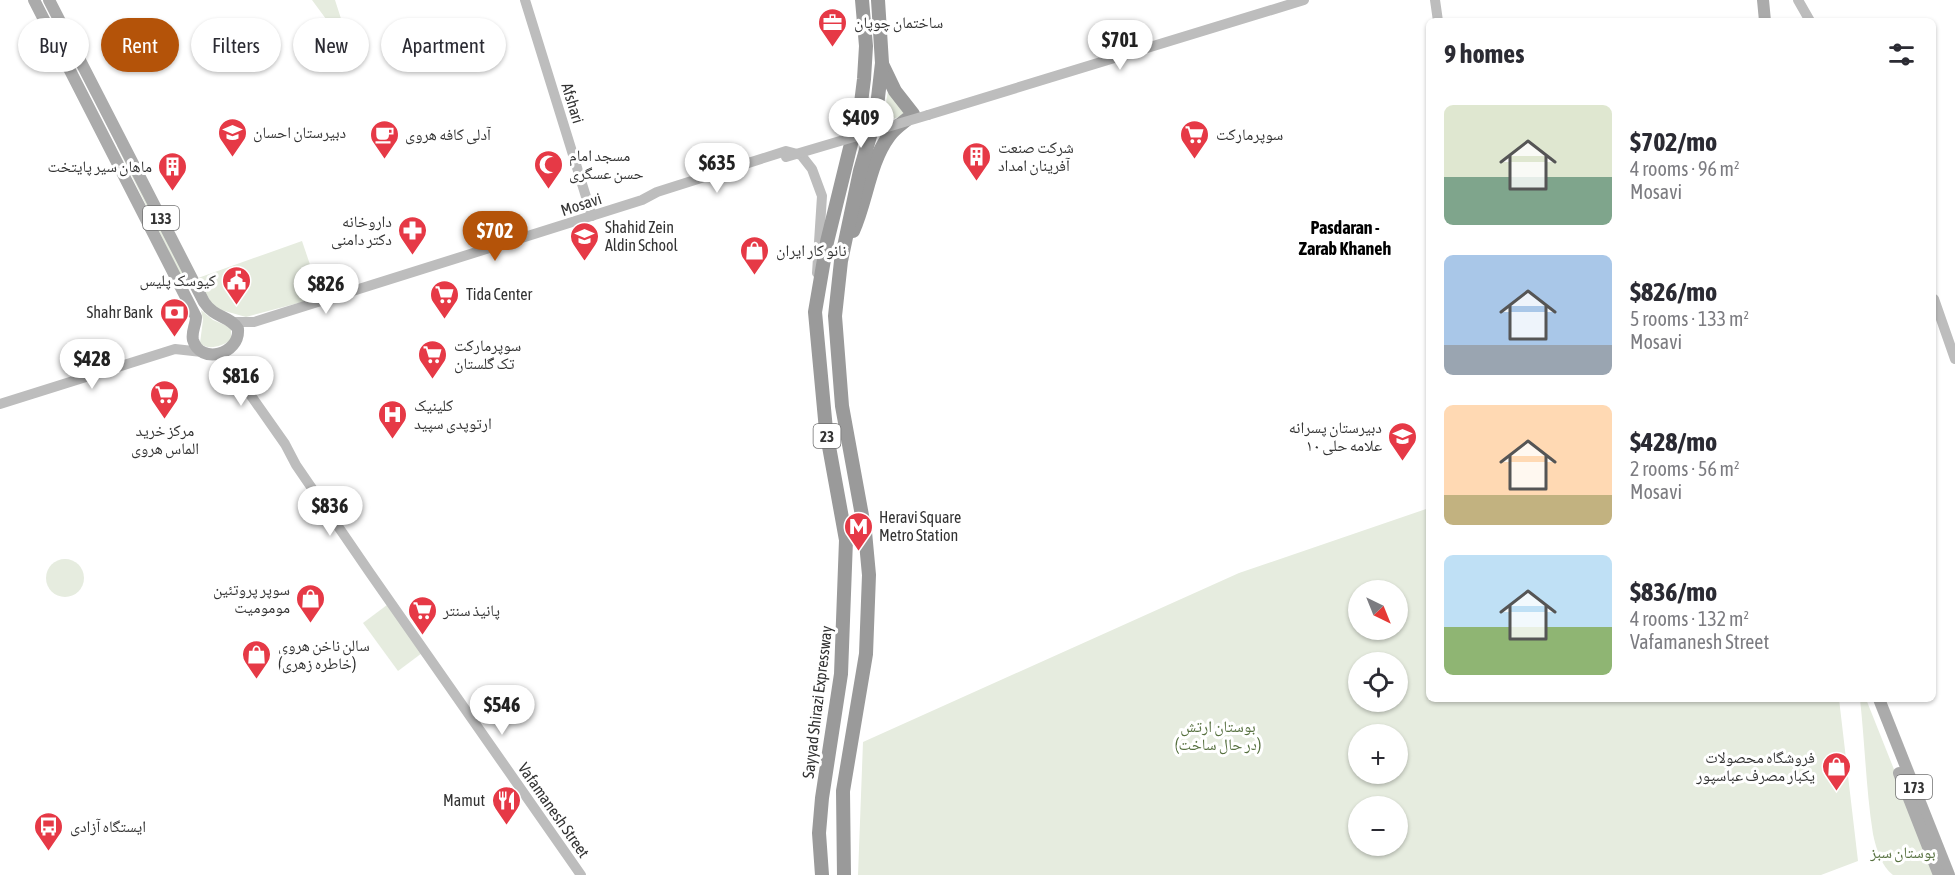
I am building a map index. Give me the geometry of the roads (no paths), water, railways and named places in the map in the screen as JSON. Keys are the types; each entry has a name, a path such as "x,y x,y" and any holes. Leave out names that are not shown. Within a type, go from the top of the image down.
{"highway":[{"name":"Sayyad Shirazi Expressway","path":"822,875 819,833 822,798 841,674 846,540 826,430 815,312 827,242 861,103 866,56 861,0"},
{"name":"23","path":"844,875 843,791 866,654 869,575 865,532 842,406 835,316 841,261 860,171 876,115 882,63 878,0"},
{"path":"841,261 861,213 879,153 890,134 913,114 895,91 882,63"}],"main road":[{"name":"133","path":"34,0 196,317 193,339 202,352"},
{"name":"133","path":"49,0 200,295 212,313 233,322"},
{"name":"Afshari","path":"525,0 592,216"},
{"name":"Mosavi","path":"233,322 254,322 642,200 659,199 786,154 928,115 1304,0"},
{"path":"1435,0 1438,18"},
{"path":"1763,0 1765,18"},
{"path":"1798,0 1808,18"},
{"path":"98,128 111,122"},
{"path":"786,154 801,155 812,169 822,196 815,312"},
{"path":"1936,305 1955,358"},
{"path":"233,322 238,329 236,343"},
{"path":"0,404 175,349 221,353 229,350 254,322"},
{"name":"Vafamanesh Street","path":"221,353 285,444 296,465 342,523 401,614 581,875"},
{"name":"173","path":"1872,702 1939,875"},
{"name":"173","path":"1880,702 1949,875"}],"place":[{"name":"ساختمان چوپان","path":"833,48"},
{"name":"دبیرستان احسان","path":"232,158"},
{"name":"آدلی کافه هروی","path":"384,160"},
{"name":"سوپرمارکت","path":"1195,160"},
{"name":"شرکت صنعت آفرینان امداد","path":"977,182"},
{"name":"مسجد امام حسن عسگری","path":"548,190"},
{"name":"ماهان سیر پایتخت","path":"173,192"},
{"name":"داروخانه دکتر دامنی","path":"413,256"},
{"name":"Shahid Zein Aldin School","path":"584,262"},
{"name":"نانو کار ایران","path":"755,276"},
{"name":"کیوسک پلیس","path":"237,306"},
{"name":"Tida Center","path":"445,320"},
{"name":"Shahr Bank","path":"174,338"},
{"name":"سوپرمارکت تک گلستان","path":"433,380"},
{"name":"مرکز خرید الماس هروی","path":"165,420"},
{"name":"کلینیک ارتوپدی سپید","path":"393,440"},
{"name":"دبیرستان پسرانه علامه حلی ۱۰","path":"1403,462"},
{"name":"Heravi Square Metro Station","path":"858,552"},
{"name":"سوپر پروتئین مومومیت","path":"311,624"},
{"name":"پانیذ سنتر","path":"422,636"},
{"name":"سالن ناخن هروی (خاطره زهری)","path":"257,680"},
{"name":"فروشگاه محصولات یکبار مصرف عباسپور","path":"1836,792"},
{"name":"Mamut","path":"506,826"},
{"name":"ایستگاه آزادی","path":"49,852"}],"district":[{"name":"Pasdaran - Zarab Khaneh","path":"1345,237"}],"park label":[{"name":"بوستان ارتش (در حال ساخت)","path":"1218,735"},
{"name":"بوستان سبز","path":"1903,852"}]}
